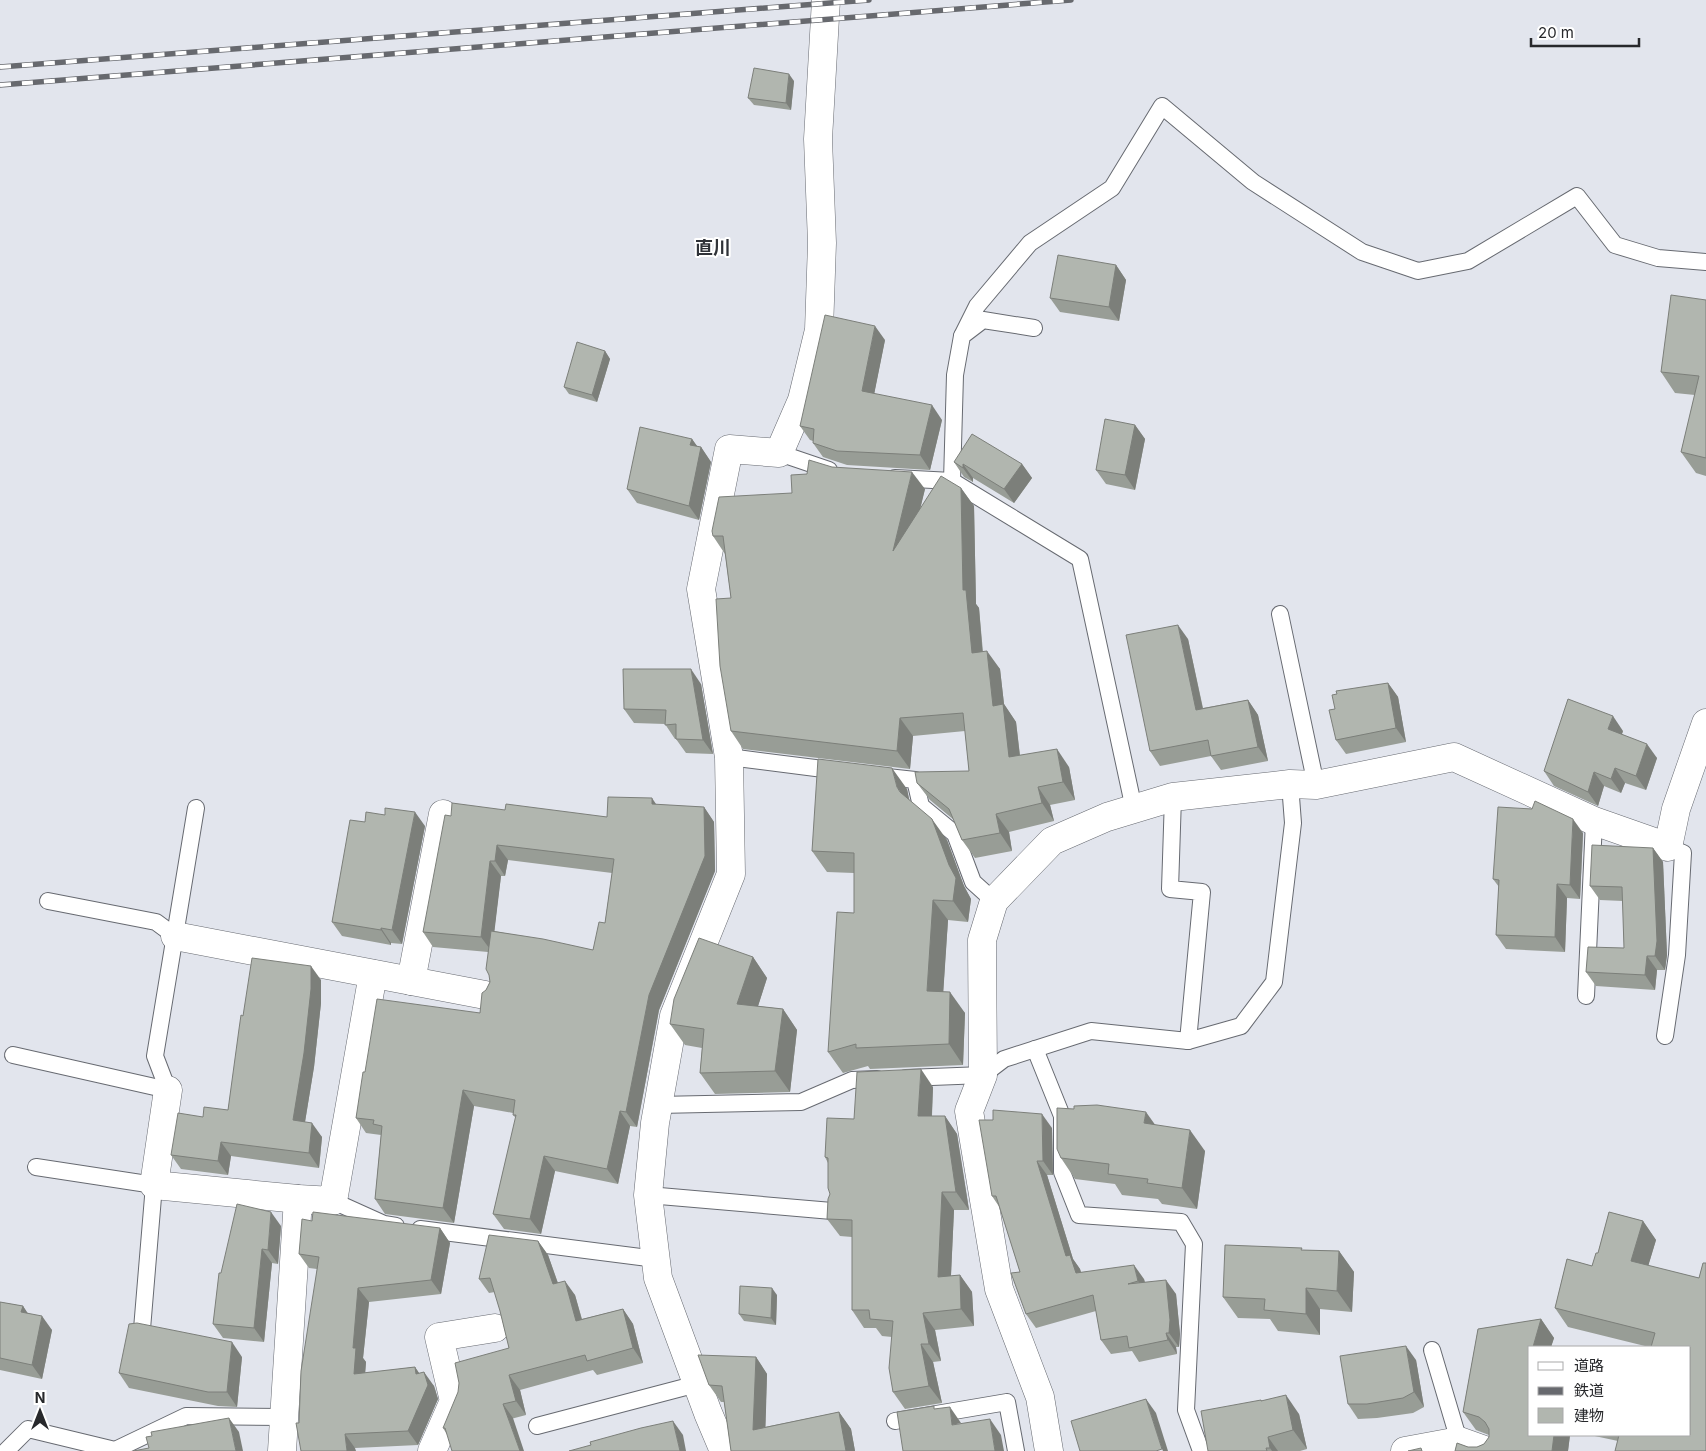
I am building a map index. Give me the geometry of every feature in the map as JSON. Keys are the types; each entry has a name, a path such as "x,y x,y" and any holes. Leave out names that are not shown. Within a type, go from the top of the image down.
{"street":[{"path":"724,1451 658,1278 648,1195 655,1123 674,1016 731,874 729,757 701,589 729,449 779,453 802,400 819,330 822,243 818,139 826,0"},
{"path":"1049,1451 1040,1397 999,1289 969,1111 982,1075 982,940 994,901 1052,841 1107,817 1173,797 1303,784 1454,757 1594,821 1668,847 1676,809 1706,723"},
{"path":"411,981 443,814"},
{"path":"175,936 485,995"},
{"path":"168,1090 154,1185 333,1201 373,974"},
{"path":"282,1451 298,1199"},
{"path":"432,1451 454,1401 439,1337 494,1328"},
{"path":"1405,1451 1459,1441 1487,1451"}],"lane":[{"path":"952,481 955,375 962,336 977,306 1030,243 1112,188 1162,106 1253,182 1362,252 1418,271 1468,261 1577,196 1615,245 1658,258 1706,262"},
{"path":"962,336 984,320 1034,328"},
{"path":"779,453 845,475"},
{"path":"884,477 952,481 1080,558 1134,809"},
{"path":"658,1105 801,1102 852,1080 982,1075 1004,1058 1091,1031 1188,1041 1241,1026 1274,982 1293,823 1303,784 1280,614"},
{"path":"729,757 915,780 921,806 955,834 973,882 994,901"},
{"path":"1173,797 1170,889 1202,892 1188,1041"},
{"path":"168,1090 155,1056 196,808"},
{"path":"1586,996 1594,821"},
{"path":"1666,1036 1677,955 1683,853 1668,847"},
{"path":"48,901 156,922 175,936"},
{"path":"1035,1049 1062,1116 1062,1172 1078,1214 1181,1222 1194,1244 1186,1410 1201,1451"},
{"path":"13,1055 168,1090"},
{"path":"36,1167 154,1185 142,1329"},
{"path":"648,1195 832,1211"},
{"path":"333,1201 384,1224 656,1259"},
{"path":"1432,1350 1459,1441"},
{"path":"537,1426 697,1384"},
{"path":"895,1421 1007,1402 1016,1451"},
{"path":"6,1451 28,1429 115,1450 186,1416 284,1417"}],"building":[{"path":"754,68 789,74 786,103 748,98"},
{"path":"1058,255 1116,265 1109,307 1050,298"},
{"path":"1671,295 1706,300 1706,458 1681,452 1699,376 1661,372"},
{"path":"825,315 875,326 862,391 932,405 920,455 837,451 813,443 814,429 800,426"},
{"path":"577,342 605,351 592,395 564,387"},
{"path":"1105,419 1135,425 1125,475 1096,470"},
{"path":"640,427 692,439 690,445 701,447 689,506 627,489"},
{"path":"972,434 1022,464 1004,489 963,464 963,468 954,462"},
{"path":"809,460 832,467 912,472 893,551 941,476 961,488 963,590 966,590 972,653 987,651 993,706 1003,704 1009,757 1057,749 1063,782 1038,787 1042,803 996,814 1000,833 962,840 949,809 917,783 915,772 969,771 963,713 900,718 897,751 731,731 720,666 716,599 731,598 723,536 713,536 712,531 719,497 792,493 791,475 807,474"},
{"path":"1178,625 1196,710 1248,700 1258,747 1211,756 1208,740 1150,751 1126,635"},
{"path":"623,669 691,669 703,740 676,739 676,724 665,725 666,710 624,709"},
{"path":"1388,683 1396,728 1336,740 1329,710 1335,709 1332,695 1337,694 1336,691"},
{"path":"1568,699 1613,716 1608,729 1647,744 1636,776 1615,768 1611,779 1594,772 1588,792 1544,771"},
{"path":"818,759 892,768 900,792 932,819 949,865 956,878 953,901 933,900 927,991 950,992 949,1044 856,1048 856,1044 828,1052 837,912 854,913 854,853 812,851"},
{"path":"608,797 652,798 652,804 704,807 705,856 649,995 626,1112 620,1111 607,1169 544,1156 530,1219 493,1214 516,1115 513,1115 515,1100 463,1090 443,1208 375,1199 382,1126 373,1124 374,1120 356,1118 377,999 480,1013 482,993 490,982 486,969 491,931 543,939 593,950 599,922 605,923 614,859 497,845 495,861 490,861 481,937 423,932 445,815 451,816 452,803 505,810 506,804 607,817"},
{"path":"1535,801 1573,819 1570,885 1557,884 1555,937 1496,935 1499,880 1493,879 1498,807 1532,809"},
{"path":"385,808 415,812 392,930 332,922 350,820 365,822 366,812 385,815"},
{"path":"1592,845 1653,848 1657,941 1655,956 1647,956 1645,975 1586,972 1588,947 1624,948 1622,887 1590,886"},
{"path":"699,938 753,957 737,1004 783,1009 775,1071 700,1073 704,1029 670,1024 674,999"},
{"path":"252,958 311,966 311,989 304,1053 293,1120 312,1123 309,1153 221,1142 218,1161 171,1155 178,1113 203,1117 204,1107 228,1110 241,1015 243,1016"},
{"path":"921,1069 918,1116 945,1116 956,1192 942,1192 938,1277 960,1275 961,1309 923,1313 929,1344 921,1344 929,1386 893,1392 889,1368 893,1321 870,1319 869,1310 852,1310 852,1220 827,1219 830,1194 828,1188 828,1158 825,1157 827,1118 854,1119 857,1072"},
{"path":"1097,1105 1146,1112 1144,1123 1190,1130 1182,1188 1147,1183 1148,1179 1108,1174 1109,1164 1061,1158 1057,1149 1057,1108 1074,1109 1074,1106"},
{"path":"993,1110 1042,1114 1043,1161 1037,1161 1066,1256 1070,1255 1076,1273 1134,1265 1138,1281 1128,1284 1166,1280 1170,1320 1169,1333 1166,1333 1168,1340 1129,1348 1127,1336 1101,1340 1093,1295 1026,1314 1011,1273 1020,1272 996,1196 992,1196 979,1120 993,1120"},
{"path":"237,1204 271,1212 268,1250 262,1249 254,1328 213,1324 219,1273 221,1273"},
{"path":"313,1212 440,1228 431,1280 358,1288 353,1348 356,1348 354,1374 415,1367 416,1374 424,1372 428,1385 408,1431 345,1434 347,1451 301,1451 296,1423 299,1423 301,1371 319,1257 299,1254 302,1219 312,1221"},
{"path":"1609,1212 1643,1221 1631,1261 1699,1278 1703,1263 1706,1263 1706,1451 1615,1451 1619,1436 1691,1436 1691,1346 1651,1346 1655,1333 1555,1308 1567,1259 1592,1266 1596,1253 1598,1253"},
{"path":"489,1235 538,1241 553,1284 565,1281 576,1321 623,1309 633,1348 587,1361 585,1355 509,1375 516,1401 503,1404 520,1451 452,1451 445,1428 443,1428 458,1392 459,1383 455,1363 509,1348 490,1278 479,1279"},
{"path":"1225,1245 1339,1251 1337,1291 1306,1288 1306,1314 1264,1310 1265,1299 1223,1297"},
{"path":"740,1286 772,1288 771,1318 739,1314"},
{"path":"0,1302 23,1306 21,1312 42,1316 32,1365 0,1358"},
{"path":"1541,1319 1533,1346 1528,1346 1528,1436 1554,1436 1552,1451 1455,1451 1457,1443 1468,1447 1477,1447 1484,1444 1489,1437 1489,1429 1485,1422 1479,1417 1463,1412 1478,1329"},
{"path":"137,1323 232,1342 227,1392 208,1392 119,1373 129,1324"},
{"path":"1406,1346 1414,1392 1403,1398 1367,1404 1348,1404 1340,1356"},
{"path":"698,1355 756,1357 753,1430 839,1412 846,1451 731,1451 722,1386 709,1385"},
{"path":"1286,1395 1293,1430 1268,1437 1270,1448 1266,1448 1267,1451 1208,1451 1201,1411"},
{"path":"1146,1399 1162,1449 1156,1451 1080,1451 1071,1421"},
{"path":"934,1406 934,1409 950,1407 952,1425 990,1419 995,1451 903,1451 897,1412"},
{"path":"229,1418 236,1451 133,1451 149,1448 146,1437 152,1436 151,1432"},
{"path":"673,1421 680,1451 569,1451 591,1445 590,1442"},
{"path":"1421,1448 1422,1451 1408,1451"}],"railway":[{"path":"0,67 869,0"},
{"path":"0,85 1071,0"}],"district":[{"name":"直川","path":"713,247"}]}
